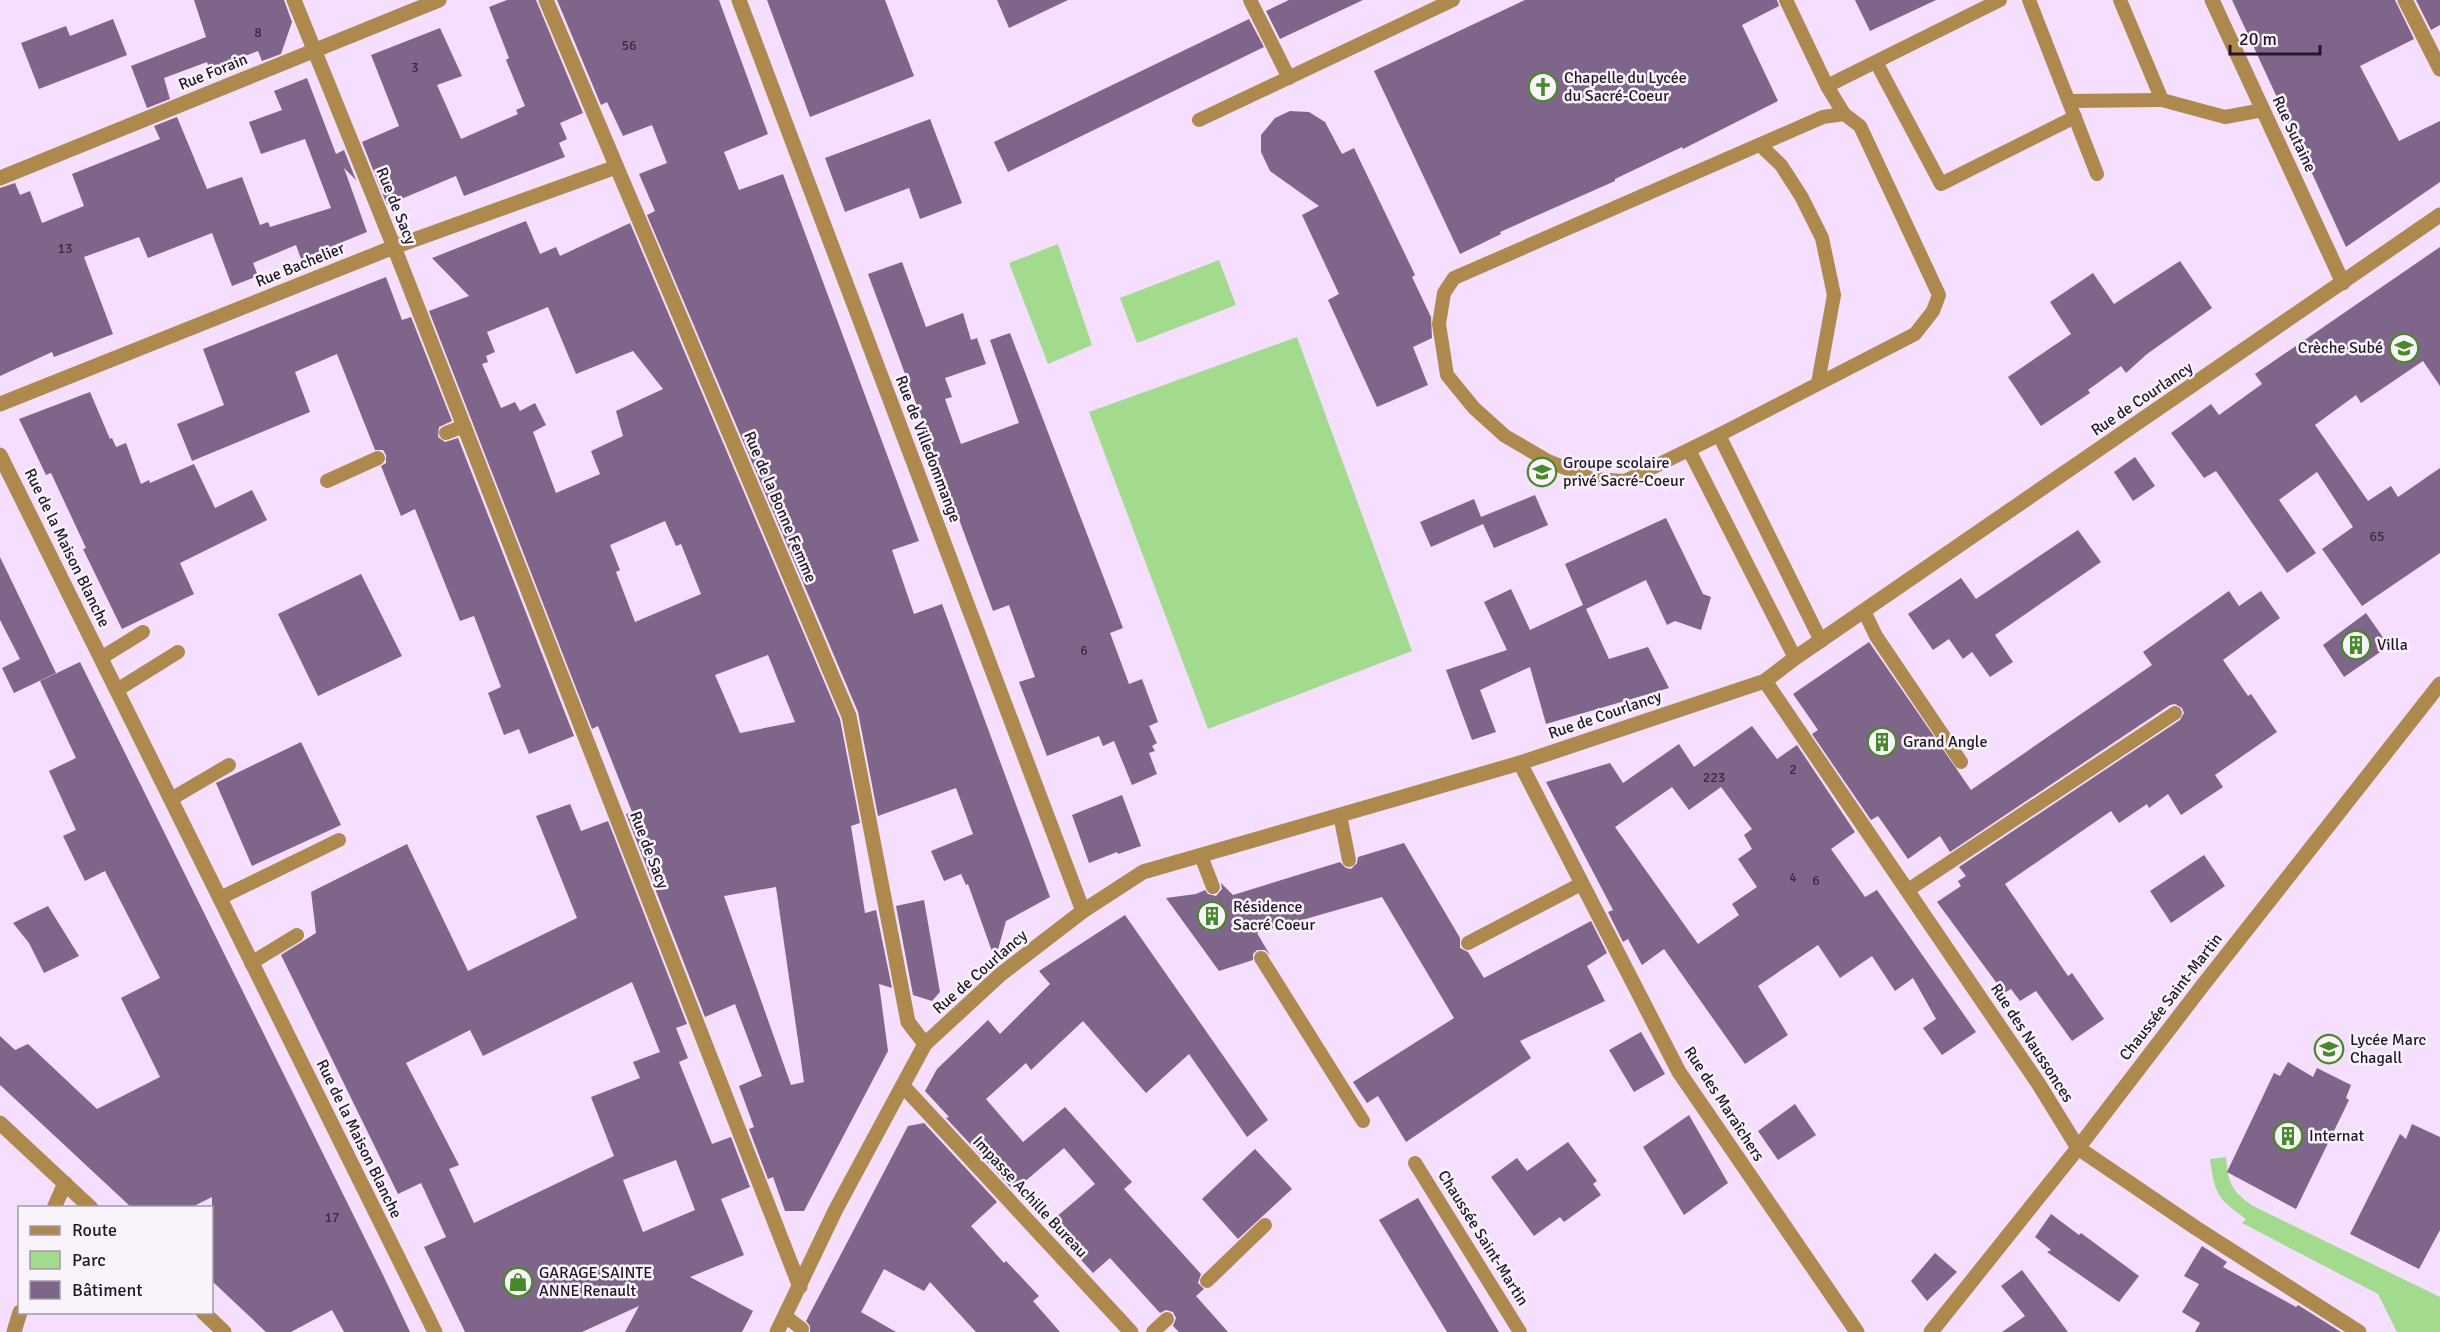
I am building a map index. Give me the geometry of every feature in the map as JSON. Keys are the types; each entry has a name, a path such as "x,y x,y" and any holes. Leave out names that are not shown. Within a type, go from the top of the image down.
{"street":[{"name":"Rue de Sacy","path":"294,0 394,247 800,1287"},
{"name":"Rue Forain","path":"0,177 440,0"},
{"name":"Rue de la Bonne Femme","path":"546,0 849,716 909,1022 925,1044"},
{"name":"Rue de Villedommange","path":"739,0 1083,911"},
{"name":"Rue Sutaine","path":"2212,0 2343,283"},
{"path":"2405,0 2440,69"},
{"name":"Rue Bachelier","path":"0,404 394,247 616,167"},
{"name":"Rue de Courlancy","path":"777,1332 837,1209 925,1044 1001,974 1083,911 1143,872 1520,763 1766,681 1864,611 2440,216"},
{"name":"Rue de la Maison Blanche","path":"0,455 435,1332"},
{"name":"Rue des Naussonces","path":"1766,681 2038,1083 2078,1148 2196,1228 2359,1332"},
{"name":"Chaussée Saint-Martin","path":"1931,1332 2078,1148 2440,684"},
{"name":"Rue des Maraîchers","path":"1520,763 1679,1072 1857,1332"},
{"name":"Impasse Achille Bureau","path":"903,1086 1131,1332"},
{"path":"0,1123 89,1206"},
{"path":"55,1206 65,1184"},
{"path":"14,1332 19,1314"},
{"path":"205,1314 224,1332"}],"lane":[{"path":"1250,0 1289,78"},
{"path":"1199,120 1453,0"},
{"path":"1786,0 1827,86 1844,114 1860,126 1939,294 1933,311 1915,334 1624,481 1592,478 1548,461 1505,436 1474,408 1447,375 1439,324 1444,293 1454,278 1823,117 1844,114"},
{"path":"1827,86 2000,0"},
{"path":"2029,0 2097,174"},
{"path":"2120,0 2162,100"},
{"path":"1876,62 1941,184 2075,117"},
{"path":"2069,101 2162,100 2225,117 2263,110"},
{"path":"1760,146 1781,165 1801,196 1822,238 1834,296 1818,384"},
{"path":"446,433 464,426"},
{"path":"1719,435 1821,641"},
{"path":"1689,450 1796,658"},
{"path":"327,481 378,458"},
{"path":"1864,611 1876,636 1961,762"},
{"name":"Rue de la Maison Blanche","path":"101,658 143,632"},
{"path":"117,690 178,652"},
{"path":"1908,890 2175,713"},
{"path":"171,799 229,765"},
{"path":"1340,815 1349,860"},
{"path":"220,898 339,840"},
{"path":"1201,855 1213,887"},
{"path":"1468,943 1581,884"},
{"path":"251,963 297,935"},
{"path":"1261,958 1363,1121"},
{"name":"Chaussée Saint-Martin","path":"1415,1163 1520,1332"},
{"path":"1207,1281 1265,1225"},
{"path":"785,1316 802,1329"},
{"path":"1153,1332 1167,1319"}],"green space":[{"path":"1058,244 1092,345 1048,364 1009,263"},
{"path":"1219,260 1236,305 1137,343 1120,298"},
{"path":"1297,337 1412,651 1208,729 1089,412"},
{"path":"2226,1157 2232,1186 2253,1206 2440,1297 2440,1332 2397,1332 2378,1294 2242,1223 2246,1219 2223,1200 2214,1181 2210,1159"}],"building":[{"path":"194,0 284,0 292,22 281,54 262,61 258,51 210,70 207,62 164,78 170,99 147,108 131,66 206,37"},
{"path":"507,0 536,0 583,113 560,123 567,139 559,143 565,157 464,196 456,176 387,205 362,142 399,126 371,55 440,28 462,76 437,85 461,139 518,114 516,110 525,106 506,60 509,58 489,7"},
{"path":"557,0 719,0 768,134 724,152 739,190 783,174 919,541 892,550 914,614 942,604 1050,897 1006,921 995,960 968,884 966,885 961,874 944,881 931,851 973,834 956,788 878,816 858,712 647,215 655,211 639,174 667,163 652,125 623,136 607,102 601,105"},
{"path":"767,0 885,0 914,76 810,117"},
{"path":"997,0 1068,0 1009,28"},
{"path":"1289,0 1363,0 1280,39 1266,11"},
{"path":"1525,0 1777,0 1779,6 1742,25 1778,101 1683,149 1682,147 1615,181 1500,232 1501,234 1460,254 1374,71"},
{"path":"1855,0 1936,0 1870,31"},
{"path":"2232,0 2395,0 2414,39 2360,66 2399,141 2440,121 2440,182 2346,247"},
{"path":"2416,0 2440,0 2440,25 2431,30"},
{"path":"113,19 127,55 39,89 21,43 66,26 70,36"},
{"path":"1249,19 1264,47 1008,172 994,142"},
{"path":"307,78 336,154 344,150 356,180 344,168 367,232 301,259 296,245 253,263 258,276 232,286 212,233 148,258 139,237 84,257 113,334 54,357 52,352 0,376 0,188 15,183 20,195 30,191 42,223 84,206 72,174 160,139 154,126 177,117 207,189 242,177 260,225 268,222 270,227 331,208 305,139 261,154 249,122 282,110 274,91"},
{"path":"1290,111 1309,112 1325,122 1342,154 1354,148 1415,275 1412,277 1431,317 1432,338 1413,347 1428,385 1377,407 1328,300 1339,294 1302,215 1319,206 1270,171 1261,152 1261,135 1275,118"},
{"path":"930,119 962,203 920,219 909,188 845,212 825,158"},
{"path":"526,221 540,254 556,247 560,256 630,223 840,719 860,823 851,826 865,913 876,910 892,988 879,984 888,1051 804,1211 785,1211 773,1177 768,1179 749,1129 754,1127 739,1086 762,1076 735,1004 705,1017 626,814 632,812 598,726 592,729 429,311 469,296 432,258","holes":["548,307 576,374 633,351 663,389 616,411 623,436 591,451 600,474 556,493 533,432 546,425 535,403 520,411 515,402 501,408 482,364 488,362 486,356 495,352 487,332","665,521 676,546 681,544 701,594 635,622 616,572 620,570 610,545","768,655 795,722 740,733 715,675","776,887 804,1082 791,1085 724,896"]},
{"path":"2440,247 2440,386 2423,361 2361,403 2356,395 2315,425 2368,501 2391,486 2398,497 2440,468 2440,553 2362,606 2322,549 2353,527 2317,472 2279,500 2316,553 2287,573 2216,471 2204,478 2171,433 2211,404 2219,415 2262,384 2255,374"},
{"path":"2180,261 2212,308 2147,354 2126,373 2121,366 2088,390 2090,393 2041,426 2008,377 2071,334 2050,302 2093,273 2114,304"},
{"path":"902,262 926,327 963,313 971,340 977,338 986,364 945,378 952,397 945,399 961,444 1019,423 990,340 1010,333 1123,628 1110,633 1129,684 1142,679 1158,722 1149,726 1157,743 1152,746 1155,751 1149,753 1157,774 1132,785 1114,741 1103,746 1099,736 1047,756 1019,682 1035,677 1009,605 993,611 868,274"},
{"path":"386,277 402,320 411,317 452,421 439,427 438,437 445,442 458,438 574,736 529,754 519,729 504,735 488,693 501,687 474,616 460,621 415,509 401,516 381,466 386,463 386,455 383,450 375,450 337,354 295,372 310,412 192,461 177,424 224,405 203,349"},
{"path":"90,392 110,439 112,438 116,447 126,443 141,484 149,480 150,483 194,464 215,508 252,490 267,520 180,563 194,594 122,629 83,549 86,548 51,473 46,475 19,419"},
{"path":"2135,457 2155,486 2133,501 2114,472"},
{"path":"1535,495 1548,525 1494,548 1483,524 1431,547 1420,522 1474,499 1481,517"},
{"path":"1666,518 1703,594 1711,597 1701,630 1675,621 1667,625 1646,580 1586,609 1609,659 1648,647 1669,688 1546,724 1530,667 1480,690 1496,732 1472,740 1446,670 1507,650 1484,602 1511,589 1530,630 1583,605 1565,564"},
{"path":"2078,530 2101,562 1995,635 2013,662 1990,677 1972,652 1963,659 1949,639 1933,650 1908,614 1961,578 1976,599"},
{"path":"0,557 56,673 14,693 2,668 20,659 0,620"},
{"path":"361,574 402,656 318,696 278,614"},
{"path":"2229,591 2239,606 2261,591 2280,618 2223,660 2248,696 2251,694 2277,732 2215,775 2223,787 2181,815 2168,794 2149,808 2147,804 2119,823 2111,811 2005,884 2068,976 2072,973 2104,1019 2072,1041 2036,991 2020,1001 2011,989 2004,993 1937,902 1961,886 1958,881 1966,876 1959,867 2180,720 2184,713 2182,708 2175,704 2170,705 1950,852 1940,836 1908,859 1878,816 1871,820 1812,734 1818,730 1793,694 1869,642 1971,790 2152,665 2143,652"},
{"name":"Villa","path":"2366,613 2389,646 2344,677 2323,645"},
{"path":"80,662 410,1332 344,1332 332,1310 291,1332 266,1332 213,1282 212,1197 194,1206 130,1206 0,1085 0,1036 15,1050 28,1044 97,1109 160,1077 121,998 160,978 105,871 85,881 63,836 76,830 49,771 76,758 40,681"},
{"path":"1752,726 1777,759 1797,745 1855,832 1831,849 1865,897 1877,890 1976,1032 1942,1055 1923,1028 1936,1019 1913,978 1895,991 1872,956 1840,978 1818,945 1758,986 1788,1035 1745,1064 1664,949 1642,965 1628,939 1623,942 1608,912 1613,910 1546,782 1610,763 1623,783 1679,744 1694,767","holes":["1672,787 1689,810 1721,787 1752,829 1744,835 1752,849 1738,859 1757,887 1732,904 1739,915 1698,944 1615,827"]},
{"path":"301,742 341,825 252,866 216,783"},
{"path":"1122,795 1141,846 1089,863 1072,815"},
{"path":"570,804 581,831 608,821 687,1024 676,1028 688,1058 679,1062 712,1144 731,1137 750,1187 721,1199 744,1255 690,1277 753,1311 742,1332 625,1332 639,1306 582,1332 465,1332 424,1247 446,1237 421,1183 398,1194 281,955 316,933 311,892 407,844 468,971 577,918 536,816","holes":["632,982 660,1052 633,1062 640,1078 591,1097 614,1156 474,1223 449,1169 459,1165 406,1063 470,1030 483,1056","676,1160 695,1210 643,1232 623,1180"]},
{"path":"1404,843 1460,938 1460,948 1468,952 1484,978 1591,921 1607,953 1587,966 1605,1001 1520,1041 1531,1058 1406,1142 1378,1096 1367,1103 1353,1082 1454,1018 1382,897 1257,933 1270,955 1265,950 1257,950 1253,954 1253,960 1219,971 1166,898 1196,894 1205,890 1208,894 1216,896 1222,889 1221,883 1233,895 1340,862 1346,868 1351,869 1357,863 1358,857"},
{"path":"2204,855 2225,886 2171,923 2150,891"},
{"path":"924,900 940,992 932,1001 913,995 896,906"},
{"path":"48,906 79,956 44,973 29,943 13,923"},
{"path":"1125,915 1268,1120 1247,1137 1189,1054 1146,1093 1083,1021 1031,1070 1026,1063 986,1099 1023,1142 1065,1107 1132,1182 1124,1189 1201,1274 1198,1283 1204,1289 1196,1296 1228,1332 1179,1332 1173,1326 1176,1318 1173,1312 1166,1310 1160,1313 1110,1258 1093,1273 1048,1224 1095,1184 1064,1148 1016,1189 1014,1187 1012,1189 946,1118 949,1117 925,1091 937,1069 988,1020 1000,1034 1050,984 1039,971"},
{"path":"1641,1032 1665,1074 1634,1092 1609,1050"},
{"name":"Internat","path":"2288,1062 2313,1077 2317,1068 2351,1085 2346,1098 2349,1100 2296,1209 2227,1172 2274,1073 2280,1076"},
{"path":"1795,1104 1816,1135 1778,1160 1758,1131"},
{"path":"1689,1115 1728,1183 1684,1215 1643,1147"},
{"path":"924,1123 997,1202 971,1226 1004,1263 1006,1261 1039,1296 1033,1301 1060,1332 976,1332 930,1282 924,1291 884,1269 861,1312 896,1332 810,1332 810,1326 806,1321 908,1126"},
{"name":"Internat","path":"2412,1124 2440,1137 2440,1230 2419,1269 2350,1234 2400,1134 2406,1139"},
{"path":"1568,1142 1597,1181 1593,1184 1601,1195 1564,1222 1560,1217 1534,1236 1491,1177 1517,1158 1527,1171"},
{"path":"1255,1149 1292,1189 1238,1239 1202,1199"},
{"path":"1418,1198 1499,1332 1447,1332 1379,1220"},
{"path":"2051,1214 2139,1276 2119,1302 2047,1252 2051,1250 2035,1237"},
{"path":"2202,1246 2227,1262 2223,1267 2296,1307 2298,1305 2341,1332 2195,1332 2200,1323 2182,1312 2199,1284 2184,1276"},
{"path":"1935,1253 1957,1272 1927,1301 1911,1281"},
{"path":"2022,1270 2068,1332 2002,1332 2025,1316 2001,1286"}],"place":[{"name":"Chapelle du Lycée du Sacré-Coeur","path":"1543,87"},
{"name":"Crèche Subé","path":"2404,348"},
{"name":"Groupe scolaire privé Sacré-Coeur","path":"1542,472"},
{"name":"Villa","path":"2356,645"},
{"name":"Grand Angle","path":"1882,742"},
{"name":"Résidence Sacré Coeur","path":"1212,916"},
{"name":"Lycée Marc Chagall","path":"2329,1049"},
{"name":"Internat","path":"2288,1136"},
{"name":"GARAGE SAINTE ANNE Renault","path":"518,1282"}]}
